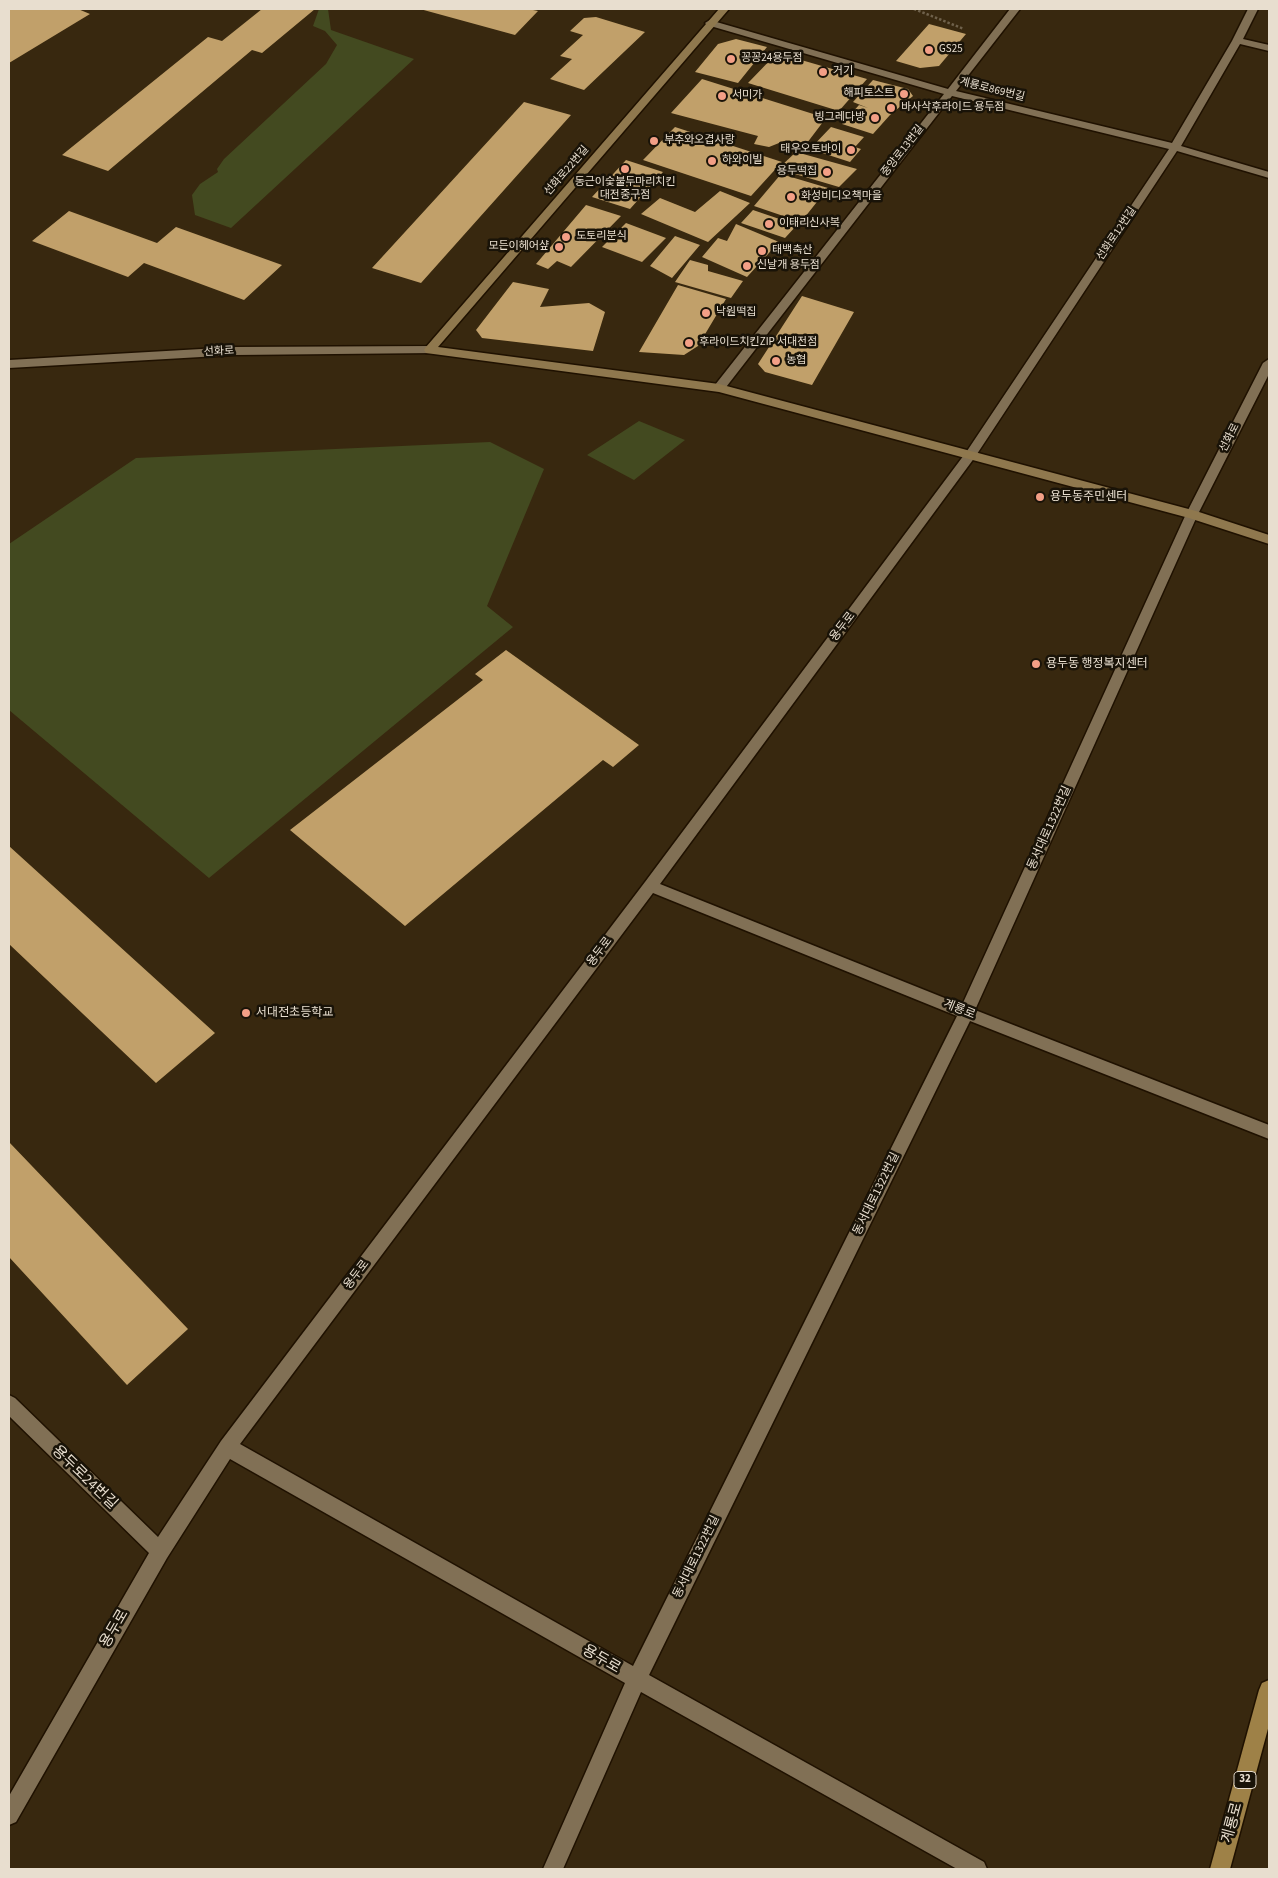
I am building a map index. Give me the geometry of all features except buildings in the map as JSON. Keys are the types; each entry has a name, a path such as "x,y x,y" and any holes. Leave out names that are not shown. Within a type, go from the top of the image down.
{"main road":[{"name":"선화로22번길","path":"430,350 724,9"},
{"path":"430,350 719,388 1192,514 1269,540"},
{"name":"계룡로","path":"1220,1869 1269,1690"}],"street":[{"name":"중앙로13번길","path":"719,388 1014,9"},
{"name":"선화로12번길","path":"971,454 1175,147 1237,41 1253,9"},
{"name":"계룡로869번길","path":"710,23 948,92 1175,147 1269,174"},
{"path":"1237,41 1269,48"},
{"name":"선화로","path":"9,364 236,351 430,350"},
{"name":"선화로","path":"1192,514 1269,363"},
{"name":"용두로","path":"9,1815 160,1551 227,1447 650,886 971,454"},
{"name":"동서대로1322번길","path":"553,1869 637,1680 966,1013 1192,514"},
{"name":"계룡로","path":"650,886 1269,1132"},
{"name":"용두로24번길","path":"9,1404 160,1551"},
{"name":"용두로","path":"227,1447 637,1680 978,1869"}],"path":[{"path":"914,9 990,40"}],"green space":[{"path":"319,9 328,9 331,30 414,59 231,228 195,215 192,195 200,184 218,172 217,169 224,159 326,64 337,45 325,31 313,26"},
{"path":"639,421 685,440 634,480 587,455"},
{"path":"490,442 544,469 487,606 513,627 209,878 9,710 9,544 136,458"}],"place":[{"name":"GS25","path":"929,50"},
{"name":"꽁꽁24용두점","path":"731,59"},
{"name":"거기","path":"823,72"},
{"name":"해피토스트","path":"904,94"},
{"name":"서미가","path":"722,96"},
{"name":"바사삭후라이드 용두점","path":"891,108"},
{"name":"빙그레다방","path":"875,118"},
{"name":"부추와오겹사랑","path":"654,141"},
{"name":"태우오토바이","path":"851,150"},
{"name":"하와이빌","path":"712,161"},
{"name":"동근이숯불두마리치킨 대전중구점","path":"625,169"},
{"name":"용두떡집","path":"827,172"},
{"name":"화성비디오책마을","path":"791,197"},
{"name":"이태리신사복","path":"769,224"},
{"name":"도토리분식","path":"566,237"},
{"name":"모든이헤어샾","path":"559,247"},
{"name":"태백축산","path":"762,251"},
{"name":"신날개 용두점","path":"747,266"},
{"name":"낙원떡집","path":"706,313"},
{"name":"후라이드치킨ZIP 서대전점","path":"689,343"},
{"name":"농협","path":"776,361"},
{"name":"용두동주민센터","path":"1040,497"},
{"name":"용두동 행정복지센터","path":"1036,664"},
{"name":"서대전초등학교","path":"246,1013"}]}
